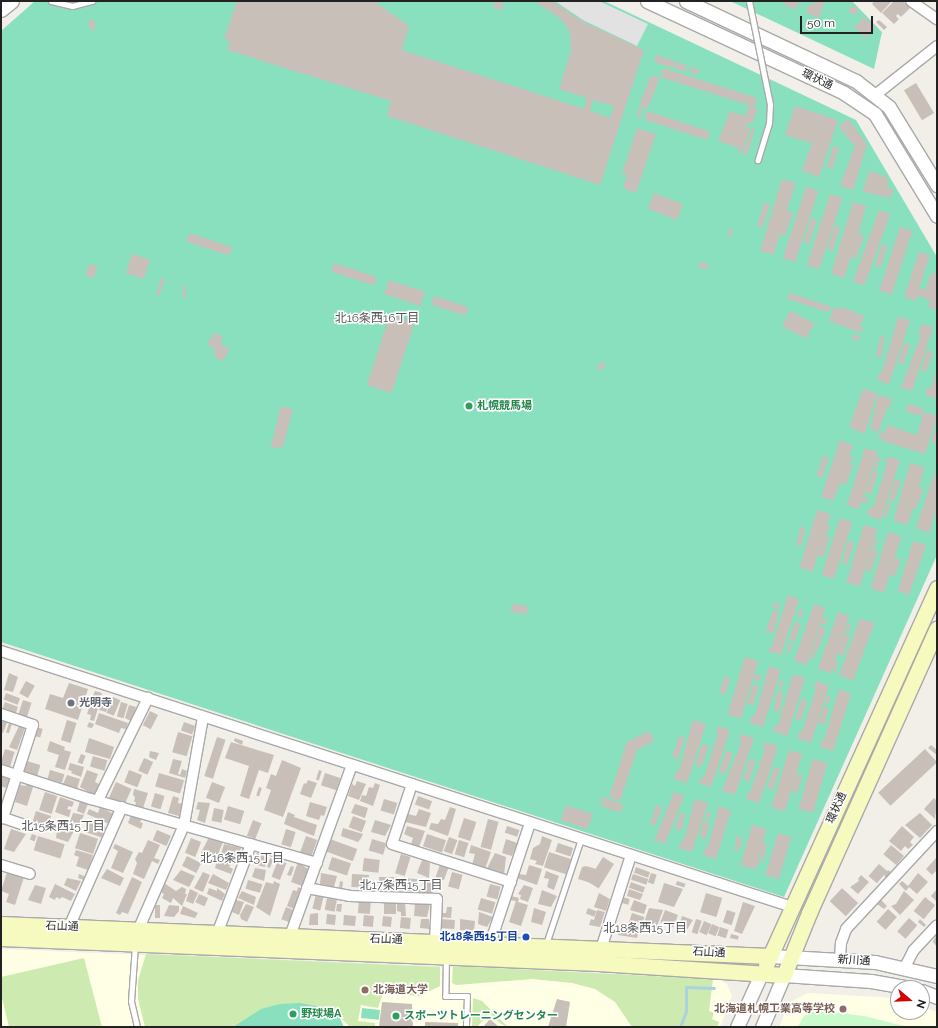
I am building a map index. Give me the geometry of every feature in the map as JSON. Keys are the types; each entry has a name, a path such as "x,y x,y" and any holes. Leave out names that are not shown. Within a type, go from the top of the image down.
{"main road":[{"name":"環状通","path":"762,972 937,588"},
{"name":"環状通","path":"784,975 937,628"},
{"name":"石山通","path":"1,924 69,927 136,937 446,956 762,972"},
{"name":"石山通","path":"1,938 136,937 217,934 770,956"},
{"name":"新川通","path":"762,972 784,975"}],"street":[{"path":"1,10 12,1"},
{"name":"環状通","path":"647,1 844,93 875,114 937,216"},
{"name":"環状通","path":"686,1 856,81 889,107 937,185"},
{"path":"911,1 937,19"},
{"path":"874,96 937,46"},
{"path":"2,653 148,698 792,907"},
{"path":"98,800 148,698"},
{"path":"1,714 33,724 17,776 2,817 24,825"},
{"path":"136,937 184,825 203,716"},
{"path":"290,936 352,765"},
{"path":"1,770 98,800 317,863"},
{"path":"412,784 392,844 511,882"},
{"path":"69,927 122,807"},
{"path":"490,944 530,823"},
{"path":"840,960 841,943 846,929 937,831"},
{"path":"217,934 251,844"},
{"path":"601,949 631,855"},
{"path":"1,865 30,874"},
{"path":"308,888 350,896 437,899 435,942"},
{"path":"905,967 912,951 937,925"},
{"name":"新川通","path":"770,956 840,960 905,967 937,976"},
{"name":"環状通","path":"737,1027 762,972"},
{"name":"環状通","path":"762,1027 784,975"},
{"name":"新川通","path":"784,975 871,981 890,984"}],"lane":[{"path":"51,1 72,6 92,1"},
{"path":"749,1 770,104 769,124 758,160"},
{"path":"546,946 581,839"},
{"path":"136,937 131,1001 137,1027"},
{"path":"446,956 445,996 467,996 466,1027"}],"shaded area":[{"path":"555,1 599,1 648,24 637,46 583,20"},
{"name":"北海道大学","path":"1,949 717,979 727,984 732,996 720,1027 1,1027"},
{"name":"北海道札幌工業高等学校","path":"808,993 890,998 890,1020 930,1020 930,1010 937,1012 937,1027 779,1027 790,1002"}],"green space":[{"name":"札幌競馬場","path":"35,1 604,1 856,120 937,257 937,555 784,897 1,642 1,31"},
{"path":"730,1 852,1 882,32 874,69"},
{"path":"146,954 440,967 440,986 420,996 383,993 378,1008 361,1005 358,1021 375,1023 375,1027 350,1027 339,1016 329,1027 145,1027 138,999 138,980"},
{"path":"84,958 102,1027 9,1027 1,994 1,977"},
{"path":"453,966 713,979 709,1011 714,1013 712,1019 719,1022 717,1027 632,1027 615,1002 595,989 572,983 532,979 456,985 452,983"},
{"path":"473,998 482,1001 508,1027 501,1024 489,1014 477,1027 472,1027"},
{"name":"野球場A","path":"300,1003 326,1008 339,1016 344,1027 233,1027 261,1009 280,1004"},
{"path":"362,1008 380,1010 379,1020 361,1018"},
{"path":"814,1010 864,1016 908,1027 798,1027 803,1017"}],"building":[{"path":"237,1 374,1 409,26 402,50 584,109 587,98 559,89 571,51 570,32 561,19 534,1 552,1 584,22 644,50 600,185 387,116 391,101 227,50 230,41 224,39","holes":["593,100 614,106 610,118 590,111"]},
{"path":"494,1 503,1 503,9 494,9"},
{"path":"784,1 799,1 796,9 783,5"},
{"path":"814,1 825,1 819,18 806,13 809,4 813,5"},
{"path":"874,1 892,1 881,13 872,4"},
{"path":"894,1 903,1 910,8 901,17 898,14 896,16 899,19 894,24 882,13"},
{"path":"853,5 859,11 854,16 848,10"},
{"path":"864,17 875,28 865,38 854,27"},
{"path":"94,20 96,29 90,30 88,21"},
{"path":"879,20 887,27 884,30 876,22"},
{"path":"656,55 675,61 673,68 654,62"},
{"path":"676,62 687,65 685,72 674,68"},
{"path":"691,67 700,70 698,75 689,72"},
{"path":"663,68 757,98 754,107 758,108 752,124 748,122 746,127 750,128 742,153 738,152 739,148 718,141 730,111 745,116 749,105 660,77"},
{"path":"651,75 659,78 648,109 639,106"},
{"path":"916,83 934,113 922,120 904,90"},
{"path":"795,106 838,120 819,177 802,171 812,143 785,135"},
{"path":"639,108 643,110 640,118 637,116"},
{"path":"647,111 710,131 707,140 644,120"},
{"path":"848,119 867,144 853,190 840,186 855,146 839,127"},
{"path":"637,128 656,134 636,193 623,188 627,175 622,174"},
{"path":"752,128 755,129 747,155 743,153"},
{"path":"833,146 839,148 832,169 827,167"},
{"path":"869,171 885,176 888,181 887,187 893,189 891,198 863,192"},
{"path":"782,179 795,183 773,255 760,251"},
{"path":"806,187 818,191 795,262 783,258"},
{"path":"654,193 683,204 677,220 648,209"},
{"path":"830,194 842,198 819,269 807,265"},
{"path":"853,202 866,206 844,278 831,274"},
{"path":"764,203 770,205 762,228 757,226"},
{"path":"787,210 793,212 785,236 780,234"},
{"path":"879,210 890,214 864,286 853,281"},
{"path":"811,218 817,220 809,244 804,242"},
{"path":"835,225 840,227 833,251 827,249"},
{"path":"900,227 912,231 892,295 879,291"},
{"path":"730,228 733,230 730,237 727,235"},
{"path":"189,233 232,247 229,255 186,242"},
{"path":"858,233 864,235 856,259 851,257"},
{"path":"882,244 887,246 881,267 875,265"},
{"path":"919,252 930,255 919,288 925,290 931,273 937,275 937,310 928,307 930,300 918,296 916,301 904,297"},
{"path":"132,254 150,260 144,279 126,273"},
{"path":"699,262 709,265 707,270 698,267"},
{"path":"334,263 377,277 374,285 331,272"},
{"path":"89,264 98,267 94,278 85,275"},
{"path":"161,278 165,279 159,296 156,295"},
{"path":"389,280 425,292 421,306 384,294"},
{"path":"183,286 186,286 186,298 183,298"},
{"path":"789,293 831,307 829,312 787,299"},
{"path":"434,296 468,307 465,316 431,305"},
{"path":"834,307 841,309 842,307 864,316 860,328 863,329 862,333 829,321"},
{"path":"790,311 814,323 806,338 782,326"},
{"path":"390,314 415,322 392,393 367,385"},
{"path":"898,317 910,320 889,384 877,380 880,372 882,372"},
{"path":"922,324 933,327 912,391 901,388 921,335 918,335"},
{"path":"214,333 223,336 220,344 223,342 222,346 230,349 223,361 214,357 216,350 213,351 214,348 207,345"},
{"path":"853,334 860,336 858,341 852,339"},
{"path":"880,336 885,337 881,358 876,357"},
{"path":"904,343 910,344 903,365 898,363"},
{"path":"927,350 933,352 926,372 921,370"},
{"path":"603,362 606,365 599,371 596,367"},
{"path":"937,369 937,399 925,395 928,387 931,388"},
{"path":"863,389 877,393 865,434 849,427"},
{"path":"878,395 892,399 889,409 883,407 887,409 878,432 872,430 871,425"},
{"path":"908,404 923,408 921,416 906,412"},
{"path":"281,406 293,409 283,447 273,448 271,447"},
{"path":"924,412 937,416 925,454 882,441 887,425 917,435"},
{"path":"937,423 937,443 931,442"},
{"path":"880,431 884,432 882,439 878,438"},
{"path":"840,440 853,445 847,463 850,456 853,457 850,464 853,465 846,485 840,483 833,501 821,497"},
{"path":"865,448 878,452 876,456 880,457 878,463 875,461 859,509 847,505"},
{"path":"823,456 829,458 822,478 817,476"},
{"path":"889,457 900,460 881,520 867,515 870,507 873,508 887,463 885,463 886,459"},
{"path":"876,462 879,463 875,472 878,473 871,494 865,493"},
{"path":"910,463 924,467 908,525 893,521"},
{"path":"935,471 937,508 929,533 916,528"},
{"path":"895,479 901,481 894,502 889,500"},
{"path":"919,487 924,489 915,509 911,507"},
{"path":"865,497 868,500 865,503 862,500"},
{"path":"888,502 891,503 886,517 883,516"},
{"path":"817,510 830,514 813,571 799,567"},
{"path":"840,518 852,522 834,579 821,575"},
{"path":"827,525 830,526 827,534 824,534"},
{"path":"864,525 877,529 860,586 846,582"},
{"path":"800,527 805,528 801,546 797,545"},
{"path":"888,532 901,536 884,593 871,588"},
{"path":"824,535 830,537 823,557 818,555"},
{"path":"875,540 878,541 875,549 873,548"},
{"path":"848,541 854,543 847,565 842,563"},
{"path":"913,541 926,545 909,595 898,591"},
{"path":"872,549 878,551 871,572 865,570"},
{"path":"895,558 901,559 895,576 890,575"},
{"path":"788,595 799,599 781,655 768,651 772,646"},
{"path":"776,603 779,606 776,609 773,606"},
{"path":"512,604 528,606 527,614 511,612"},
{"path":"814,604 825,608 807,665 794,661"},
{"path":"800,609 803,610 801,618 797,617"},
{"path":"773,610 779,612 773,634 766,631"},
{"path":"838,612 849,616 835,661 838,663 836,672 833,671 834,664 831,673 818,669"},
{"path":"824,618 827,621 824,624 821,621"},
{"path":"860,618 874,623 853,680 839,675"},
{"path":"795,622 801,624 795,641 789,639"},
{"path":"848,624 851,625 848,634 845,632"},
{"path":"820,626 826,628 819,649 813,647"},
{"path":"844,634 850,636 843,656 838,654"},
{"path":"790,641 793,642 789,652 787,651"},
{"path":"813,648 817,649 813,660 810,659"},
{"path":"745,657 758,661 741,718 727,714"},
{"path":"769,666 781,670 763,727 750,723 752,715 755,716"},
{"path":"9,673 18,677 13,692 4,690"},
{"path":"757,674 760,677 757,680 754,677"},
{"path":"793,674 805,678 787,736 773,731 776,724 778,725"},
{"path":"725,676 730,678 725,695 719,693"},
{"path":"781,680 784,681 781,689 778,689"},
{"path":"26,681 35,686 28,698 19,693"},
{"path":"816,681 829,686 811,743 797,738 800,731 802,732 816,689 814,688"},
{"path":"69,683 88,689 78,720 45,709 50,694 63,698"},
{"path":"754,684 759,686 753,705 747,703"},
{"path":"839,689 851,694 833,751 820,747 822,740 824,740"},
{"path":"95,691 102,693 100,700 92,698"},
{"path":"777,691 783,692 780,712 774,711"},
{"path":"6,693 20,698 18,705 4,700"},
{"path":"828,695 831,696 828,704 825,704"},
{"path":"113,697 120,700 114,716 106,713"},
{"path":"92,699 100,702 94,721 90,720 91,715 87,714"},
{"path":"802,699 807,700 801,720 795,719"},
{"path":"23,700 32,703 27,717 18,714"},
{"path":"102,700 110,702 106,712 99,710"},
{"path":"5,702 18,707 15,714 2,709"},
{"path":"121,702 128,704 124,718 117,716"},
{"path":"129,705 136,707 131,721 125,718"},
{"path":"824,706 829,708 824,725 818,723"},
{"path":"150,711 158,715 151,729 143,725"},
{"path":"99,713 128,723 126,729 121,728 119,733 95,724"},
{"path":"1,718 8,720 3,733 1,732"},
{"path":"10,720 13,721 9,733 6,732"},
{"path":"67,720 77,723 70,743 61,740"},
{"path":"693,720 706,724 687,783 674,779 677,770 679,771"},
{"path":"89,722 94,724 92,728 87,727"},
{"path":"184,722 195,726 192,735 181,730"},
{"path":"19,726 25,728 17,750 9,747"},
{"path":"718,726 730,730 711,787 699,783 701,777 704,778 718,733 716,732"},
{"path":"36,727 43,729 40,738 34,736"},
{"path":"649,731 654,741 637,750 620,801 609,797 627,742"},
{"path":"178,732 192,736 187,756 172,752"},
{"path":"741,734 754,738 735,795 722,791 742,741 739,740"},
{"path":"679,736 685,738 678,759 672,757"},
{"path":"217,737 226,740 213,779 204,776"},
{"path":"89,738 114,747 110,759 85,752"},
{"path":"235,738 243,741 242,745 234,741"},
{"path":"50,741 65,747 64,750 71,752 65,770 55,767 59,755 47,751"},
{"path":"231,742 274,755 268,773 259,770 249,799 240,796 249,766 225,758"},
{"path":"765,742 778,746 759,803 746,799 748,792 750,793 765,749 763,748"},
{"path":"702,744 709,746 701,767 695,765"},
{"path":"931,745 937,750 937,755 928,748"},
{"path":"5,749 15,752 10,767 1,765"},
{"path":"925,749 937,762 890,806 878,793"},
{"path":"789,750 802,754 785,811 771,807"},
{"path":"150,751 159,753 156,760 149,757"},
{"path":"726,751 733,753 725,774 719,772"},
{"path":"81,754 86,756 82,764 78,762"},
{"path":"93,756 107,760 104,771 90,767"},
{"path":"144,758 153,762 147,775 138,771"},
{"path":"173,759 182,761 178,774 180,775 182,769 187,771 185,778 169,773"},
{"path":"750,759 756,761 749,782 743,780"},
{"path":"813,759 827,763 813,813 799,809"},
{"path":"282,760 301,768 283,817 264,810 271,790 266,788 271,774 276,776"},
{"path":"27,761 40,765 37,777 23,772"},
{"path":"70,763 84,767 81,777 71,773 72,771 68,770"},
{"path":"774,767 780,769 773,790 767,788"},
{"path":"50,770 64,774 62,783 48,779"},
{"path":"87,770 98,774 95,782 99,784 94,795 80,787"},
{"path":"129,770 142,775 137,787 124,782"},
{"path":"319,770 322,771 319,780 316,780"},
{"path":"159,773 184,780 180,794 155,786"},
{"path":"325,773 340,778 336,790 321,785"},
{"path":"797,774 803,776 797,793 791,791"},
{"path":"1,775 10,779 6,788 1,786"},
{"path":"67,775 80,779 77,789 63,784"},
{"path":"308,780 317,783 311,798 300,794 304,783 306,784"},
{"path":"357,781 366,784 359,800 348,796 352,784 355,786"},
{"path":"28,782 34,784 27,806 15,802 20,785 26,786"},
{"path":"116,782 132,789 124,805 109,798"},
{"path":"212,782 225,787 219,803 206,798"},
{"path":"375,783 380,785 373,806 360,801 362,795 366,796 369,787 373,788"},
{"path":"259,787 262,788 259,796 256,796"},
{"path":"134,789 148,793 143,808 135,806 136,802 134,802 135,797 133,795"},
{"path":"45,792 57,796 51,814 39,810"},
{"path":"674,792 684,796 665,844 655,840"},
{"path":"155,793 165,796 160,809 151,806"},
{"path":"173,796 179,798 178,803 182,804 179,816 168,813"},
{"path":"418,796 432,801 429,810 415,804"},
{"path":"603,796 607,798 604,806 600,805"},
{"path":"60,797 74,802 72,807 69,806 67,809 71,810 69,817 55,812"},
{"path":"934,798 937,801 935,819 924,809"},
{"path":"384,799 397,803 394,815 380,810"},
{"path":"607,799 623,804 621,813 604,808"},
{"path":"695,799 708,803 692,852 679,848 682,839 684,840"},
{"path":"80,801 88,804 84,814 77,811"},
{"path":"198,802 210,803 205,823 197,820 200,810 196,809"},
{"path":"310,802 327,807 324,816 321,815 319,820 306,816"},
{"path":"355,804 368,808 365,818 351,813"},
{"path":"566,805 592,814 587,829 561,820"},
{"path":"656,805 662,807 655,826 650,825"},
{"path":"228,806 244,811 240,824 224,819"},
{"path":"719,806 731,810 716,859 703,855 706,846 708,847"},
{"path":"100,807 114,814 109,824 87,814 89,809 98,813"},
{"path":"450,807 456,809 448,836 429,829 431,823 438,824 441,819 445,820"},
{"path":"214,808 224,810 221,823 212,821"},
{"path":"419,809 431,813 426,827 405,822 408,814 416,816"},
{"path":"36,811 51,816 48,827 32,822"},
{"path":"288,812 295,815 294,817 317,825 314,836 284,824"},
{"path":"707,812 711,813 708,820 705,819"},
{"path":"73,813 84,815 78,828 69,825"},
{"path":"680,813 685,814 681,831 675,829"},
{"path":"920,813 932,825 920,838 905,825"},
{"path":"131,815 142,818 140,822 143,823 141,829 128,823"},
{"path":"353,816 366,821 362,832 349,827"},
{"path":"464,818 476,822 470,841 458,837"},
{"path":"488,819 499,822 491,850 480,847"},
{"path":"253,820 261,823 255,839 247,836"},
{"path":"375,820 391,825 385,836 371,832"},
{"path":"703,821 709,822 706,839 700,838"},
{"path":"90,822 105,827 102,837 87,832"},
{"path":"58,824 75,829 68,842 56,838"},
{"path":"752,825 766,829 755,870 740,865"},
{"path":"407,826 425,831 419,847 411,844 413,838 404,834"},
{"path":"507,826 519,830 517,837 505,833"},
{"path":"902,826 914,837 910,842 913,845 908,849 905,846 901,851 889,841"},
{"path":"343,828 363,834 358,842 341,836"},
{"path":"11,829 26,834 14,852 4,849"},
{"path":"286,829 296,832 291,847 281,844"},
{"path":"157,830 171,836 167,846 153,840"},
{"path":"80,833 98,839 93,854 75,848"},
{"path":"778,833 791,837 779,879 765,875"},
{"path":"32,834 37,836 34,841 30,840"},
{"path":"427,834 446,840 442,853 423,846"},
{"path":"38,836 65,844 60,859 34,850"},
{"path":"306,836 317,840 311,856 300,852"},
{"path":"542,836 552,840 543,866 535,864 537,861 530,859 533,848 540,844"},
{"path":"737,836 742,837 739,851 734,850"},
{"path":"209,837 223,842 214,864 202,859 200,855"},
{"path":"449,837 457,840 452,854 444,851"},
{"path":"191,838 201,842 195,857 185,853"},
{"path":"330,839 357,849 353,861 326,851"},
{"path":"372,839 386,843 383,855 369,851"},
{"path":"506,839 517,843 512,856 502,853"},
{"path":"148,840 160,845 154,858 160,860 158,864 152,861 144,879 133,874 137,863 135,859 139,852 142,853"},
{"path":"459,840 469,843 464,857 455,854"},
{"path":"558,843 573,848 570,857 555,852"},
{"path":"762,843 767,844 764,859 759,858"},
{"path":"115,844 133,852 123,873 111,868 118,851 113,848"},
{"path":"224,844 241,848 236,863 229,860 230,857 228,857 227,860 220,858"},
{"path":"471,845 491,852 485,869 472,865 475,854 469,853"},
{"path":"891,845 904,856 896,865 883,854"},
{"path":"76,850 93,855 88,870 76,866 79,857 74,855"},
{"path":"549,852 571,859 566,874 544,867"},
{"path":"257,853 264,855 267,859 265,867 253,864"},
{"path":"495,853 506,857 504,875 486,870"},
{"path":"401,854 411,857 405,876 395,873"},
{"path":"187,856 201,863 196,873 182,866"},
{"path":"332,857 351,863 347,876 328,869"},
{"path":"603,857 614,864 599,888 588,882"},
{"path":"937,857 937,870 932,875 926,869"},
{"path":"270,858 273,860 270,868 267,867"},
{"path":"364,858 380,860 378,873 362,871"},
{"path":"758,859 761,862 758,865 755,862"},
{"path":"217,860 231,864 229,867 233,869 231,874 215,868"},
{"path":"278,860 286,863 280,880 272,877"},
{"path":"422,860 430,863 429,878 417,873"},
{"path":"298,862 308,869 302,886 291,882"},
{"path":"879,864 887,871 877,883 869,876"},
{"path":"440,865 448,868 444,880 435,877"},
{"path":"529,865 542,869 537,885 517,878 519,874 526,875"},
{"path":"291,866 294,867 291,876 287,875"},
{"path":"586,866 596,869 591,883 578,879 582,867"},
{"path":"636,867 650,872 648,878 634,873"},
{"path":"255,868 266,870 264,881 252,877"},
{"path":"107,869 124,878 120,886 101,878"},
{"path":"181,870 195,876 189,887 173,880"},
{"path":"888,870 891,872 886,878 884,875"},
{"path":"546,871 559,876 554,890 547,887 549,879 544,878"},
{"path":"7,872 24,877 15,905 6,902 9,894 1,891"},
{"path":"203,872 210,875 203,892 194,888"},
{"path":"452,872 463,875 459,889 448,886"},
{"path":"321,873 337,876 334,887 320,884"},
{"path":"651,873 657,875 654,884 648,883"},
{"path":"918,873 928,882 917,894 909,887 906,891 899,884 902,881 908,886"},
{"path":"79,874 86,877 84,880 78,878"},
{"path":"213,874 229,883 226,890 208,883"},
{"path":"352,874 369,875 368,888 351,887"},
{"path":"633,874 648,879 646,885 631,880"},
{"path":"861,875 869,882 858,894 850,887 859,881 858,879"},
{"path":"132,877 142,882 128,914 122,912 120,915 116,913"},
{"path":"379,877 396,877 396,890 379,890"},
{"path":"67,878 81,881 76,891 64,885"},
{"path":"400,878 417,879 416,892 399,891"},
{"path":"248,880 262,884 260,893 246,889"},
{"path":"424,880 435,881 432,895 418,894 419,888 423,888"},
{"path":"274,881 280,884 270,916 256,907 266,882 273,884"},
{"path":"340,881 343,882 342,890 339,889"},
{"path":"677,881 686,884 684,888 676,885"},
{"path":"631,882 645,887 643,893 629,888"},
{"path":"164,883 176,891 182,887 186,889 185,894 187,894 182,906 173,898 171,903 162,898 164,894 161,892"},
{"path":"664,883 683,889 674,907 658,902"},
{"path":"55,884 75,894 71,901 62,897 60,899 56,897 55,900 49,897"},
{"path":"490,884 501,887 497,899 487,897"},
{"path":"35,885 46,888 41,904 28,900"},
{"path":"524,885 533,888 528,902 520,899 521,895 518,894"},
{"path":"298,887 302,889 294,909 287,906 293,890 297,891"},
{"path":"209,888 217,891 217,888 225,894 222,901 207,894"},
{"path":"842,888 858,903 846,916 830,901"},
{"path":"190,889 198,893 193,904 186,901"},
{"path":"629,889 643,894 640,900 627,896"},
{"path":"937,889 937,902 931,896"},
{"path":"542,890 557,896 551,907 538,904"},
{"path":"242,891 256,897 254,905 238,898"},
{"path":"904,891 914,900 900,915 891,906 896,904"},
{"path":"599,893 610,899 606,911 594,907"},
{"path":"706,893 722,898 716,917 700,912"},
{"path":"199,894 208,898 204,906 195,902"},
{"path":"316,894 324,896 320,910 312,909"},
{"path":"511,896 519,898 518,902 528,905 521,926 509,922 516,901 510,900"},
{"path":"622,897 630,899 628,905 621,903"},
{"path":"925,897 935,905 924,919 914,911"},
{"path":"327,898 337,900 335,912 325,910"},
{"path":"481,898 495,902 492,914 478,910"},
{"path":"236,900 244,902 239,915 232,912"},
{"path":"359,900 371,901 370,914 358,913"},
{"path":"634,900 647,905 644,914 630,910"},
{"path":"881,900 887,906 884,909 877,904"},
{"path":"384,902 396,902 396,914 384,914"},
{"path":"397,902 405,902 406,916 401,916 401,912 397,911"},
{"path":"743,902 755,906 742,934 734,931"},
{"path":"415,903 430,904 427,917 414,916"},
{"path":"246,904 254,907 247,922 241,919 240,915"},
{"path":"337,904 342,904 341,912 336,911"},
{"path":"155,905 160,905 160,918 155,918"},
{"path":"169,905 179,906 179,911 174,917 164,916"},
{"path":"183,906 198,913 195,918 180,914"},
{"path":"286,907 294,910 290,922 281,919"},
{"path":"447,907 452,907 451,918 439,917 439,913 446,913"},
{"path":"534,908 546,912 542,925 531,922"},
{"path":"588,908 596,911 594,917 586,914"},
{"path":"649,908 663,910 655,932 650,931 650,933 641,931"},
{"path":"888,909 897,917 886,930 877,922"},
{"path":"597,910 605,912 600,927 589,925 591,919 594,920"},
{"path":"665,910 678,915 673,927 660,922"},
{"path":"727,910 736,913 732,925 723,922"},
{"path":"479,912 493,917 487,927 478,924"},
{"path":"318,913 318,925 309,925 310,914"},
{"path":"632,913 644,917 641,928 628,924"},
{"path":"327,914 336,915 335,925 326,924"},
{"path":"344,915 356,916 355,926 343,925"},
{"path":"364,915 374,916 373,927 363,926"},
{"path":"383,916 392,917 391,927 382,926"},
{"path":"682,916 693,920 686,931 678,928"},
{"path":"401,917 411,918 410,929 400,928"},
{"path":"909,918 917,925 905,939 897,932"},
{"path":"421,919 429,919 429,929 420,928"},
{"path":"440,919 455,920 454,929 439,928"},
{"path":"460,919 475,921 474,931 460,930"},
{"path":"696,919 702,921 697,934 692,932"},
{"path":"920,919 926,925 924,927 918,922"},
{"path":"704,921 711,924 707,935 699,932"},
{"path":"712,924 719,927 715,936 708,933"},
{"path":"622,925 639,930 637,938 618,935"},
{"path":"720,927 729,930 726,938 717,936"},
{"path":"937,933 937,947 933,942"},
{"path":"731,934 739,936 738,940 730,938"},
{"path":"557,999 570,1002 566,1027 548,1027"},
{"name":"スポーツトレーニングセンター","path":"382,1002 412,1004 413,1027 379,1027"},
{"path":"490,1019 499,1027 483,1027"},
{"name":"スポーツトレーニングセンター","path":"425,1022 458,1023 458,1027 425,1027"}],"waterway":[{"path":"680,1027 686,1011 686,987 714,988"}],"place":[{"name":"札幌競馬場","path":"469,406"},
{"name":"光明寺","path":"71,703"},
{"name":"北18条西15丁目","path":"526,937"},
{"name":"北海道大学","path":"365,990"},
{"name":"北海道札幌工業高等学校","path":"843,1009"},
{"name":"野球場A","path":"293,1014"},
{"name":"スポーツトレーニングセンター","path":"396,1016"}],"district":[{"name":"北16条西16丁目","path":"377,319"},
{"name":"北15条西15丁目","path":"63,827"},
{"name":"北16条西15丁目","path":"242,859"},
{"name":"北17条西15丁目","path":"401,886"},
{"name":"北18条西15丁目","path":"645,929"}]}
